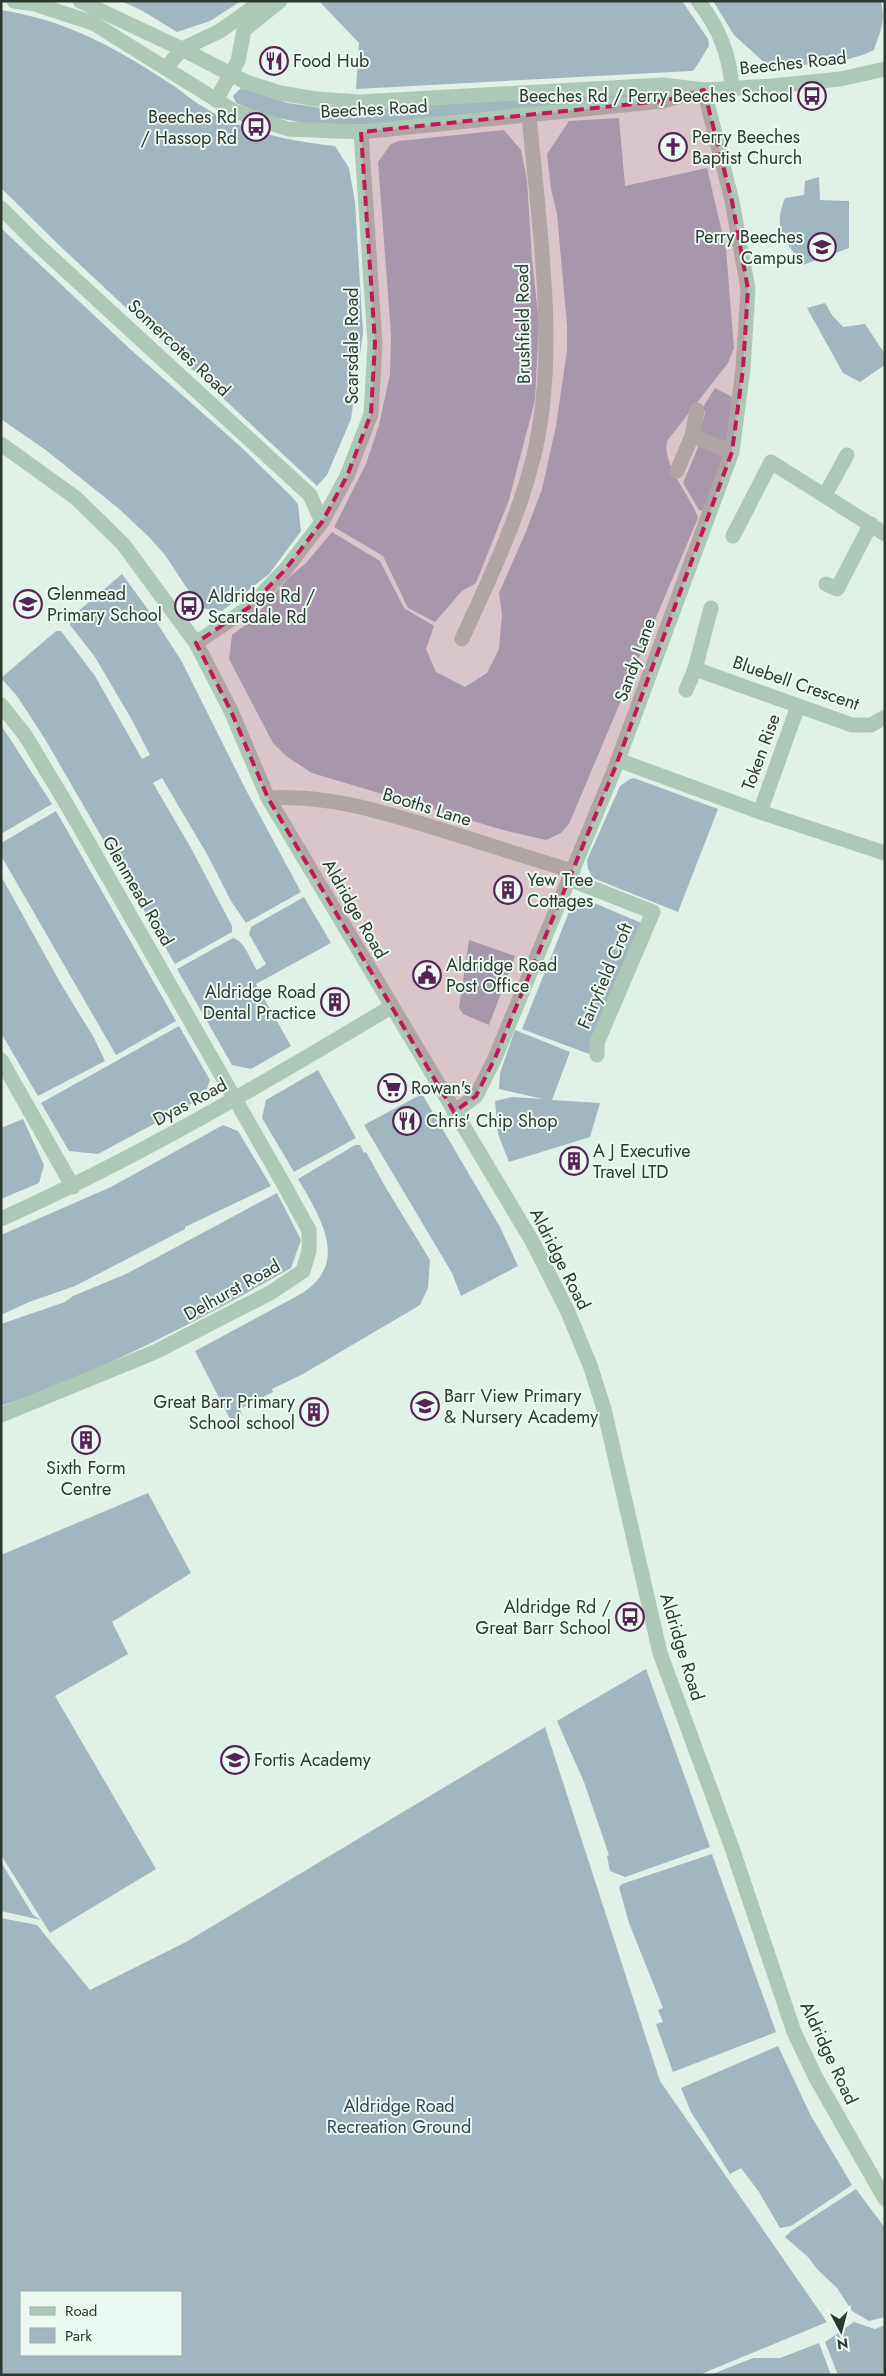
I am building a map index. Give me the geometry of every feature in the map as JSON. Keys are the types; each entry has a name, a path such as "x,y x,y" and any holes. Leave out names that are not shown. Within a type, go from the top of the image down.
{"street":[{"name":"Beeches Road","path":"14,1 34,4 93,23 216,100 242,114 288,129 361,132 663,100 704,90 840,79 885,69"},
{"name":"Beeches Road","path":"80,1 182,49 246,82 280,93 316,99 360,102 662,85 704,90"},
{"path":"166,68 182,49 193,42 220,31 262,1"},
{"path":"216,100 232,75 238,61 244,30 280,1"},
{"path":"698,1 721,36 728,60 732,88"},
{"name":"Sandy Lane","path":"454,1112 476,1096 495,1058 618,760 732,452 743,369 748,289 732,201 704,90"},
{"name":"Brushfield Road","path":"462,639 509,537 533,458 543,397 545,321 530,114"},
{"name":"Scarsdale Road","path":"196,643 248,608 286,570 322,522 347,476 371,414 375,343 361,132"},
{"name":"Somercotes Road","path":"1,208 38,245 310,495 322,522"},
{"path":"677,471 692,436 697,410"},
{"path":"692,436 732,452"},
{"name":"Aldridge Road","path":"1,444 76,498 123,544 196,643 231,711 268,798 532,1241 567,1310 590,1365 604,1408 660,1652 731,1845 794,2032 816,2078 885,2199"},
{"path":"825,495 847,455"},
{"path":"733,536 770,462 885,534"},
{"path":"838,589 871,524"},
{"path":"686,690 695,669 711,608"},
{"name":"Bluebell Crescent","path":"695,669 852,726 871,725 885,717"},
{"name":"Glenmead Road","path":"1,705 25,734 67,804 235,1100"},
{"name":"Token Rise","path":"760,812 798,706"},
{"path":"618,760 760,812 885,853"},
{"name":"Booths Lane","path":"268,798 292,796 311,798 357,806 393,815 571,875 653,912"},
{"name":"Fairyfield Croft","path":"597,1055 597,1043 653,912"},
{"name":"Dyas Road","path":"1,1219 73,1187 235,1100 391,1007"},
{"path":"1,1060 73,1187"},
{"name":"Delhurst Road","path":"1,1415 155,1352 270,1293 303,1271 309,1251 309,1230 235,1100"}],"highlighted area":[{"path":"704,90 732,201 748,289 743,369 732,452 615,768 495,1058 476,1096 454,1112 268,798 231,711 196,643 248,608 285,570 322,522 347,476 371,414 375,343 361,132 663,101"}],"green space":[{"path":"121,1 241,1 210,21 177,32 141,10"},
{"path":"319,1 682,1 708,39 709,46 694,70 691,71 356,89 359,43"},
{"path":"713,1 881,1 883,21 874,50 838,61 774,68 768,66 734,35"},
{"path":"1,10 49,21 92,38 133,60 201,106 235,123 285,138 335,146 349,168 355,202 363,333 351,419 327,475 317,486 61,247 1,188"},
{"path":"241,88 288,103 322,108 678,90 677,94 389,124 314,125 268,116 236,103 233,96"},
{"path":"619,118 625,186 707,168 726,249 734,348 728,363 667,441 669,460 673,470 698,518 569,824 561,833 546,840 503,830 312,773 286,756 273,743 229,659 232,635 252,620 288,578 306,563 332,532 380,561 404,608 434,626 426,649 436,672 465,687 487,673 499,649 502,614 499,593 542,489 556,426 567,350 567,325 557,214 551,189 547,154 569,121"},
{"path":"504,130 521,150 527,180 532,258 539,323 535,400 509,500 476,583 462,591 435,622 408,608 383,556 334,527 366,464 379,425 390,374 391,335 378,162 391,144 399,141"},
{"path":"819,177 820,200 849,201 849,248 803,265 782,234 780,227 781,209 785,198 804,195 805,181"},
{"path":"1,228 130,349 241,447 298,504 301,531 269,574 222,611 200,608 165,555 149,537 118,508 47,451 1,419"},
{"path":"825,303 832,315 843,327 865,324 885,354 885,365 860,382 843,373 807,308"},
{"path":"715,388 736,399 727,444 705,439 700,430 705,413 703,407"},
{"path":"699,445 724,457 706,512 699,510 683,483"},
{"path":"122,574 152,615 182,662 246,790 301,892 246,923 231,901 208,856 162,778 153,783 192,850 232,926 232,932 175,964 45,739 17,696 1,678 56,631 61,631 95,676 142,759 150,755 95,657 70,625 69,619"},
{"path":"1,725 52,804 1,834"},
{"path":"634,778 718,809 678,912 593,878 588,869 587,860 620,786"},
{"path":"56,811 176,1021 116,1055 3,859 1,860 1,843"},
{"path":"1,876 61,984 94,1038 105,1061 38,1096 1,1033"},
{"path":"304,897 331,943 256,984 291,1046 251,1069 232,1065 177,969 233,938 244,947 257,970 266,964 249,934 251,927"},
{"path":"594,903 644,924 589,1054 522,1029 569,912"},
{"path":"469,940 515,956 489,1025 463,1014 459,1008"},
{"path":"179,1026 210,1080 204,1097 98,1154 69,1151 41,1103"},
{"path":"515,1030 570,1052 552,1100 600,1103 590,1137 509,1162 498,1134 495,1101 512,1097 543,1099 499,1089 500,1073"},
{"path":"318,1070 356,1138 294,1172 262,1118 266,1100"},
{"path":"422,1094 500,1227 518,1266 461,1296 452,1273 364,1125"},
{"path":"23,1119 44,1165 39,1183 1,1199 1,1128"},
{"path":"223,1125 238,1131 271,1186 185,1227 185,1229 75,1286 29,1302 1,1315 1,1235 111,1187"},
{"path":"355,1145 360,1145 364,1153 366,1152 430,1260 428,1288 420,1305 303,1374 272,1389 273,1392 240,1409 242,1415 231,1421 195,1351 299,1295 315,1283 324,1269 328,1255 327,1240 315,1209 298,1179"},
{"path":"277,1193 301,1240 291,1268 149,1344 76,1377 1,1406 1,1324 65,1302 73,1296 126,1274"},
{"path":"148,1493 191,1573 112,1622 128,1654 55,1696 156,1869 50,1933 1,1855 1,1555"},
{"path":"646,1669 710,1847 625,1877 610,1871 607,1856 609,1855 584,1782 557,1721"},
{"name":"Aldridge Road Recreation Ground","path":"545,1727 660,2081 827,2322 699,2375 1,2375 1,1918 37,1925 90,1990 186,1942"},
{"path":"712,1854 776,2032 673,2072 656,2024 663,2022 658,2010 663,2008 629,1923 619,1887 622,1884"},
{"path":"1,1862 33,1915 41,1920 1,1911"},
{"path":"778,2046 811,2116 852,2185 791,2226 780,2228 759,2192 741,2168 730,2174 691,2112 681,2088"},
{"path":"856,2189 885,2228 885,2317 869,2321 852,2311 837,2288 817,2269 808,2257 785,2237 791,2231"},
{"path":"854,2322 875,2329 885,2325 885,2375 838,2375 825,2342"},
{"path":"819,2343 831,2375 710,2375 753,2358 780,2358"}],"place":[{"name":"Food Hub","path":"274,61"},
{"name":"Beeches Rd / Perry Beeches School","path":"812,96"},
{"name":"Beeches Rd / Hassop Rd","path":"256,127"},
{"name":"Perry Beeches Baptist Church","path":"673,147"},
{"name":"Perry Beeches Campus","path":"822,247"},
{"name":"Glenmead Primary School","path":"28,604"},
{"name":"Aldridge Rd / Scarsdale Rd","path":"189,606"},
{"name":"Yew Tree Cottages","path":"508,890"},
{"name":"Aldridge Road Post Office","path":"427,975"},
{"name":"Aldridge Road Dental Practice","path":"335,1002"},
{"name":"Rowan's","path":"392,1088"},
{"name":"Chris' Chip Shop","path":"407,1121"},
{"name":"A J Executive Travel LTD","path":"574,1161"},
{"name":"Barr View Primary & Nursery Academy","path":"425,1406"},
{"name":"Great Barr Primary School school","path":"314,1412"},
{"name":"Sixth Form Centre","path":"86,1440"},
{"name":"Aldridge Rd / Great Barr School","path":"630,1617"},
{"name":"Fortis Academy","path":"235,1760"}]}
